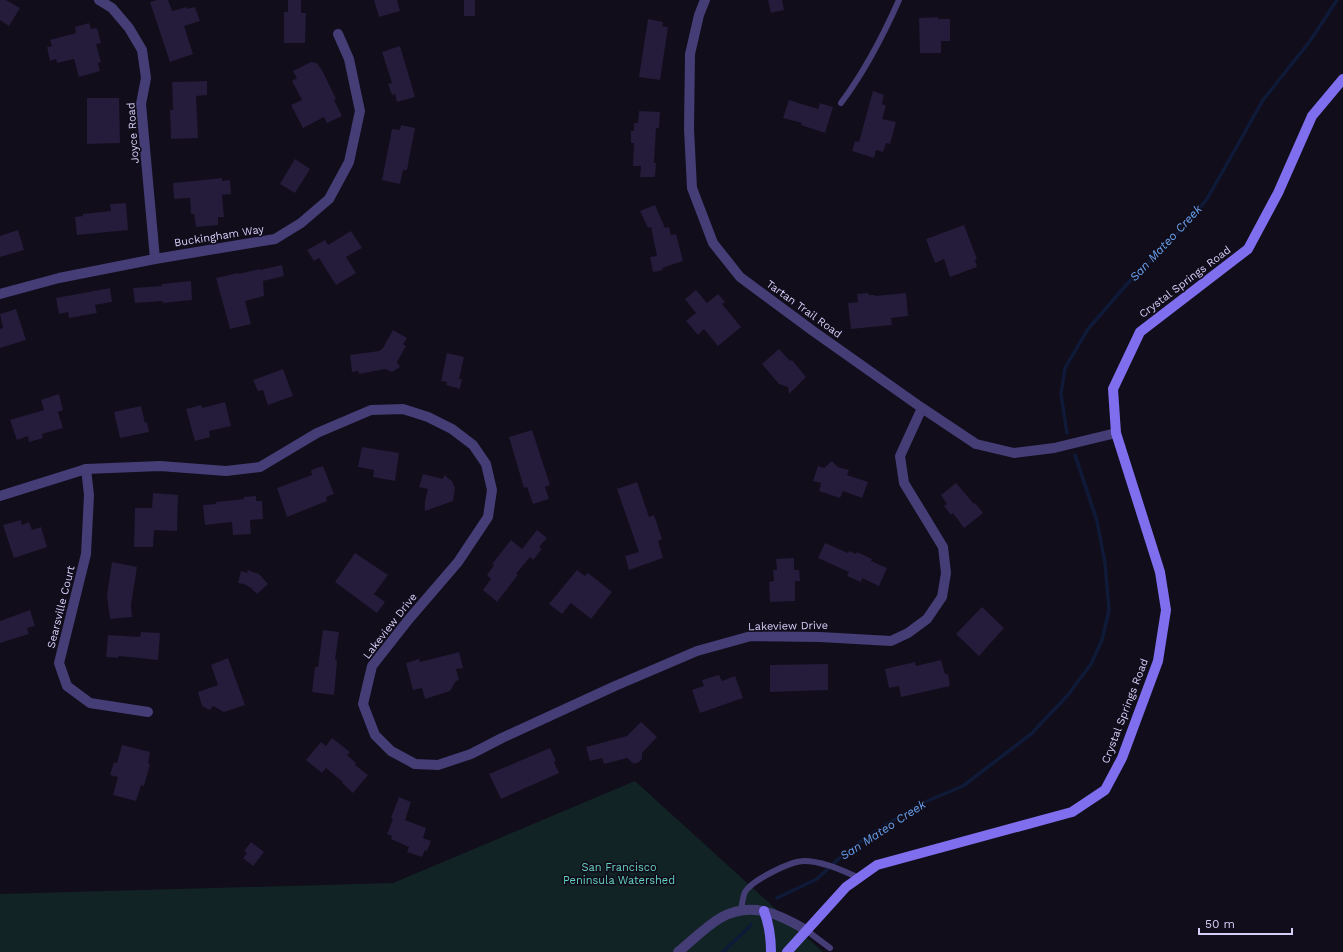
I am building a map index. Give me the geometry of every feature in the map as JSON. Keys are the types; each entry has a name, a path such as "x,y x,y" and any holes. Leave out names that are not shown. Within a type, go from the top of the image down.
{"main road":[{"name":"Crystal Springs Road","path":"787,952 846,887 877,865 1072,812 1105,790 1122,758 1158,661 1166,610 1160,572 1116,433 1113,389 1140,332 1248,249 1278,193 1312,116 1343,79"},
{"path":"764,911 770,932 771,952"}],"street":[{"name":"Joyce Road","path":"99,0 112,8 129,28 142,50 146,78 141,104 155,259"},
{"name":"Tartan Trail Road","path":"705,0 699,15 690,54 689,130 692,188 713,243 740,276 813,331 976,444 1014,454 1054,448 1116,433"},
{"name":"Buckingham Way","path":"0,294 59,278 155,259 275,239 301,223 329,199 349,162 360,111 348,59 338,34"},
{"name":"Lakeview Drive","path":"0,496 86,469 160,466 226,471 260,467 317,433 371,410 403,409 452,429 474,445 486,464 492,490 488,517 458,562 409,619 372,666 363,704 375,735 391,751 415,764 438,765 471,754 614,686 703,650 752,636 820,636 891,641 908,633 926,619 942,597 946,573 943,547 904,483 900,456 922,408"},
{"name":"Searsville Court","path":"86,469 90,495 86,554 60,663 67,686 90,703 148,712"},
{"path":"678,952 721,917 741,910 764,911 783,917 806,930"}],"lane":[{"path":"841,103 882,38 899,0"},
{"path":"741,910 745,892 756,882 790,864 804,861 820,864 844,871 860,878"},
{"path":"806,930 830,948"}],"green space":[{"name":"San Francisco Peninsula Watershed","path":"635,781 823,952 0,952 0,894 393,883"}],"building":[{"path":"0,0 6,0 20,8 9,26 0,20"},
{"path":"157,0 168,0 172,11 187,7 187,9 195,7 200,21 184,26 193,54 170,62 150,2"},
{"path":"288,0 301,0 301,13 306,13 305,43 284,43 284,12 288,12"},
{"path":"374,0 397,0 400,11 379,17"},
{"path":"464,0 475,0 475,16 464,16"},
{"path":"768,0 782,0 784,10 771,13"},
{"path":"938,17 938,19 950,19 950,41 941,41 941,53 920,53 919,18"},
{"path":"648,19 663,22 662,26 668,27 660,80 639,77"},
{"path":"89,23 91,29 97,28 101,43 96,44 101,62 98,63 100,71 79,77 74,59 57,63 56,59 50,61 47,47 52,46 50,40 76,33 75,27"},
{"path":"400,46 415,97 397,102 395,94 392,95 388,84 392,83 382,52"},
{"path":"311,62 317,63 323,72 336,99 334,100 342,116 327,123 324,117 303,128 291,105 302,100 292,81 297,78 293,71"},
{"path":"207,81 207,95 196,96 198,138 171,139 170,110 173,110 172,82"},
{"path":"873,91 884,95 882,104 886,106 882,119 896,122 890,144 886,143 883,152 876,150 874,158 852,151 855,141 859,142"},
{"path":"87,98 119,98 120,143 87,144"},
{"path":"789,100 818,109 820,103 833,107 825,133 801,125 802,123 783,118"},
{"path":"639,111 660,112 659,128 656,128 654,163 656,163 655,177 640,177 641,166 633,166 634,143 631,143 631,131 634,131 634,123 638,123"},
{"path":"401,125 415,128 407,170 403,170 400,184 382,180 392,129 400,130"},
{"path":"295,159 310,169 295,193 280,184"},
{"path":"222,178 222,181 230,180 231,194 222,195 224,217 218,217 218,225 196,227 194,214 191,214 190,198 174,199 173,183"},
{"path":"126,203 128,230 77,235 75,217 83,216 83,214 111,211 110,204"},
{"path":"655,205 665,228 669,227 671,235 676,234 683,261 662,268 663,270 653,272 650,257 657,256 651,227 648,228 640,211"},
{"path":"964,225 977,259 975,260 977,267 950,277 944,259 935,263 926,239"},
{"path":"18,230 24,250 0,257 0,236"},
{"path":"351,231 362,248 346,257 356,273 336,285 319,258 314,261 307,250 325,240 328,245"},
{"path":"282,265 284,276 263,281 264,296 245,301 251,324 230,329 216,278"},
{"path":"191,281 192,300 163,303 163,301 135,303 133,288 162,286 162,284"},
{"path":"110,288 112,302 95,305 97,313 69,318 68,312 59,314 56,298"},
{"path":"696,290 707,303 718,294 725,302 722,304 741,327 718,346 704,329 698,335 686,321 696,313 685,299"},
{"path":"868,293 869,295 875,296 906,293 908,316 891,318 892,325 851,329 848,303 858,302 857,294"},
{"path":"16,309 26,340 0,348 0,329 3,328 0,314"},
{"path":"393,330 407,338 403,344 406,346 397,362 400,367 392,372 385,369 359,374 358,371 352,372 350,355 379,351 383,348"},
{"path":"779,349 790,361 792,360 806,377 789,394 788,387 779,384 762,364"},
{"path":"447,353 464,357 459,379 462,379 460,389 446,385 447,382 441,381"},
{"path":"283,369 293,396 268,405 263,390 258,391 253,380"},
{"path":"59,394 63,410 58,412 63,428 42,434 43,438 29,442 28,436 17,440 10,420 44,410 41,400"},
{"path":"225,402 231,426 209,431 210,437 195,441 186,409 201,405 202,408"},
{"path":"141,406 149,432 120,438 114,412"},
{"path":"532,430 550,485 545,487 549,499 533,504 527,487 524,488 509,437"},
{"path":"362,447 399,453 395,481 373,477 374,470 358,467"},
{"path":"832,461 838,467 849,470 847,475 868,482 862,498 843,491 840,498 819,491 821,483 813,481 818,466 824,468"},
{"path":"323,466 334,494 326,497 327,501 287,517 277,488 312,475 311,470"},
{"path":"423,474 443,479 444,475 452,481 455,488 453,501 425,511 425,501 428,489 419,487"},
{"path":"637,482 649,517 654,515 662,539 658,541 663,558 629,570 625,556 639,552 617,489"},
{"path":"956,483 983,513 964,528 953,513 951,515 944,506 947,504 941,495"},
{"path":"153,493 178,495 177,531 154,530 153,547 134,547 135,508 152,508"},
{"path":"256,496 256,501 262,501 263,519 250,520 251,534 233,535 232,522 205,525 203,505"},
{"path":"21,520 22,525 29,522 32,530 41,527 47,547 14,558 3,525"},
{"path":"537,530 547,538 539,547 542,549 533,560 530,557 516,574 518,575 497,602 483,590 491,579 487,575 494,565 492,564 511,540 522,549"},
{"path":"825,543 848,553 849,551 856,554 857,552 872,559 871,561 887,568 879,586 862,578 861,582 847,576 849,572 818,558"},
{"path":"355,553 388,575 374,594 385,602 377,613 335,582"},
{"path":"794,558 794,570 799,570 800,581 795,581 795,601 770,602 769,582 774,581 773,570 777,570 776,559"},
{"path":"112,562 137,567 131,605 132,617 110,619 107,595"},
{"path":"248,570 259,574 268,584 257,594 251,588 244,584 238,583 241,571 247,573"},
{"path":"577,570 585,576 588,573 612,592 591,619 571,603 562,614 549,604"},
{"path":"982,607 1004,628 979,656 956,634"},
{"path":"30,610 35,626 27,628 29,634 0,643 0,621"},
{"path":"323,630 339,632 335,660 337,661 334,695 312,692 315,667 318,667"},
{"path":"141,632 160,633 158,660 119,656 118,658 106,657 108,635 140,637"},
{"path":"459,652 463,668 456,669 459,680 456,681 450,691 425,699 422,688 413,690 406,663 419,659 420,662"},
{"path":"228,658 245,705 224,712 213,706 210,710 202,706 198,692 218,685 211,665"},
{"path":"941,660 945,674 948,674 950,686 901,697 899,686 889,688 885,669 915,662 916,666"},
{"path":"828,664 828,690 770,692 770,665"},
{"path":"719,675 722,681 735,676 743,698 700,713 692,690 704,686 702,680"},
{"path":"641,722 657,737 642,753 642,759 639,762 634,764 627,758 604,764 602,758 590,761 586,747 627,736"},
{"path":"332,738 350,752 347,755 356,763 355,765 368,775 353,793 342,783 343,782 326,768 322,773 306,760 321,742 326,746"},
{"path":"122,745 150,752 148,763 150,764 144,786 141,785 136,801 113,795 118,777 110,775 114,762 117,763"},
{"path":"550,748 556,761 554,762 559,773 501,799 489,774"},
{"path":"399,797 411,802 405,820 426,828 423,838 431,841 427,851 425,850 422,857 407,852 409,847 391,839 392,836 387,834"},
{"path":"251,842 264,852 253,866 243,858 247,853 244,851"}],"waterway":[{"name":"San Mateo Creek","path":"1067,433 1061,394 1065,368 1088,329 1128,283 1183,228 1207,199 1263,100 1310,41 1337,0"},
{"name":"San Mateo Creek","path":"777,898 817,879 844,854 871,834 920,804 963,786 1031,734 1068,695 1091,664 1102,640 1109,610 1105,563 1097,521 1075,455"},
{"name":"San Mateo Creek","path":"723,952 751,925"}]}
